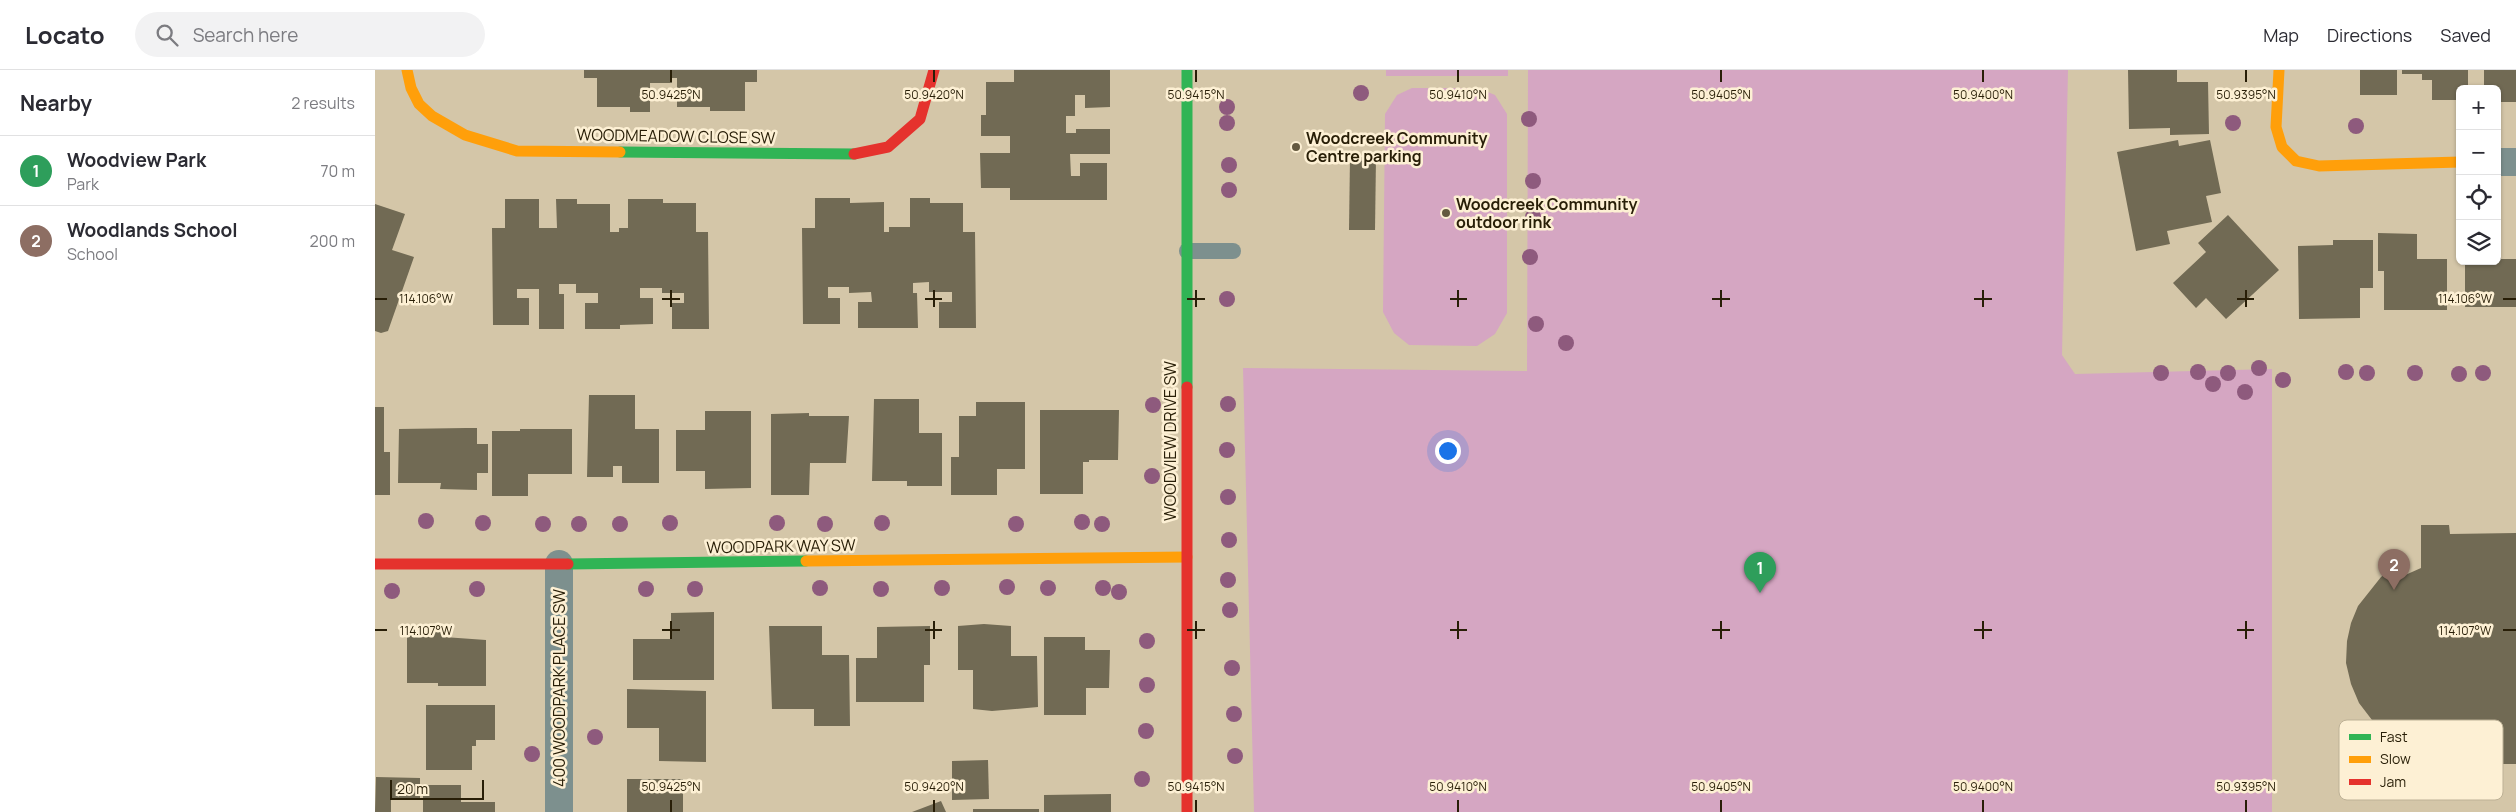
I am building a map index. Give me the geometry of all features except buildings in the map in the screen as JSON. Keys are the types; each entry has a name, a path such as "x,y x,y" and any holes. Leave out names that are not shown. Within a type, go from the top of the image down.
{"street":[{"name":"WOODMEADOW CLOSE SW","path":"407,70 408,82 427,114 478,142 517,151 842,154 888,147 920,119 934,70"},
{"name":"WOODVIEW DRIVE SW","path":"1187,70 1187,812"},
{"path":"2279,70 2275,127 2282,147 2295,161 2319,166 2369,163 2456,162"},
{"path":"2501,162 2516,162"},
{"name":"WOODPARK WAY SW","path":"375,564 559,564 1187,557"},
{"name":"400 WOODPARK PLACE SW","path":"559,564 559,812"}],"lane":[{"path":"1187,252 1233,252"}],"shaded area":[{"path":"1386,70 1508,70 1508,76 1386,76"},
{"path":"1528,70 2068,70 2062,355 2075,374 2272,369 2272,812 1254,812 1243,368 1527,371"},
{"name":"Woodcreek Community outdoor rink","path":"1412,88 1478,88 1495,95 1507,114 1507,313 1495,334 1477,346 1409,345 1394,333 1383,312 1385,114 1397,95"}],"traffic: fast":[{"path":"1187,70 1187,387"},
{"path":"620,152 854,154"},
{"path":"568,564 806,561"}],"traffic: slow":[{"path":"407,70 411,88 419,104 432,116 465,135 517,151 620,152"},
{"path":"2279,70 2276,127 2282,147 2296,161 2319,166 2456,162"},
{"path":"806,561 1187,557"}],"traffic: jam":[{"path":"854,154 888,147 920,119 934,70"},
{"path":"1187,387 1187,812"},
{"path":"375,564 568,564"}],"place":[{"name":"Woodcreek Community Centre parking","path":"1296,147"},
{"name":"Woodcreek Community outdoor rink","path":"1446,213"},
{"name":"Woodlands School","path":"2394,590"},
{"name":"Woodview Park","path":"1760,593"}]}
